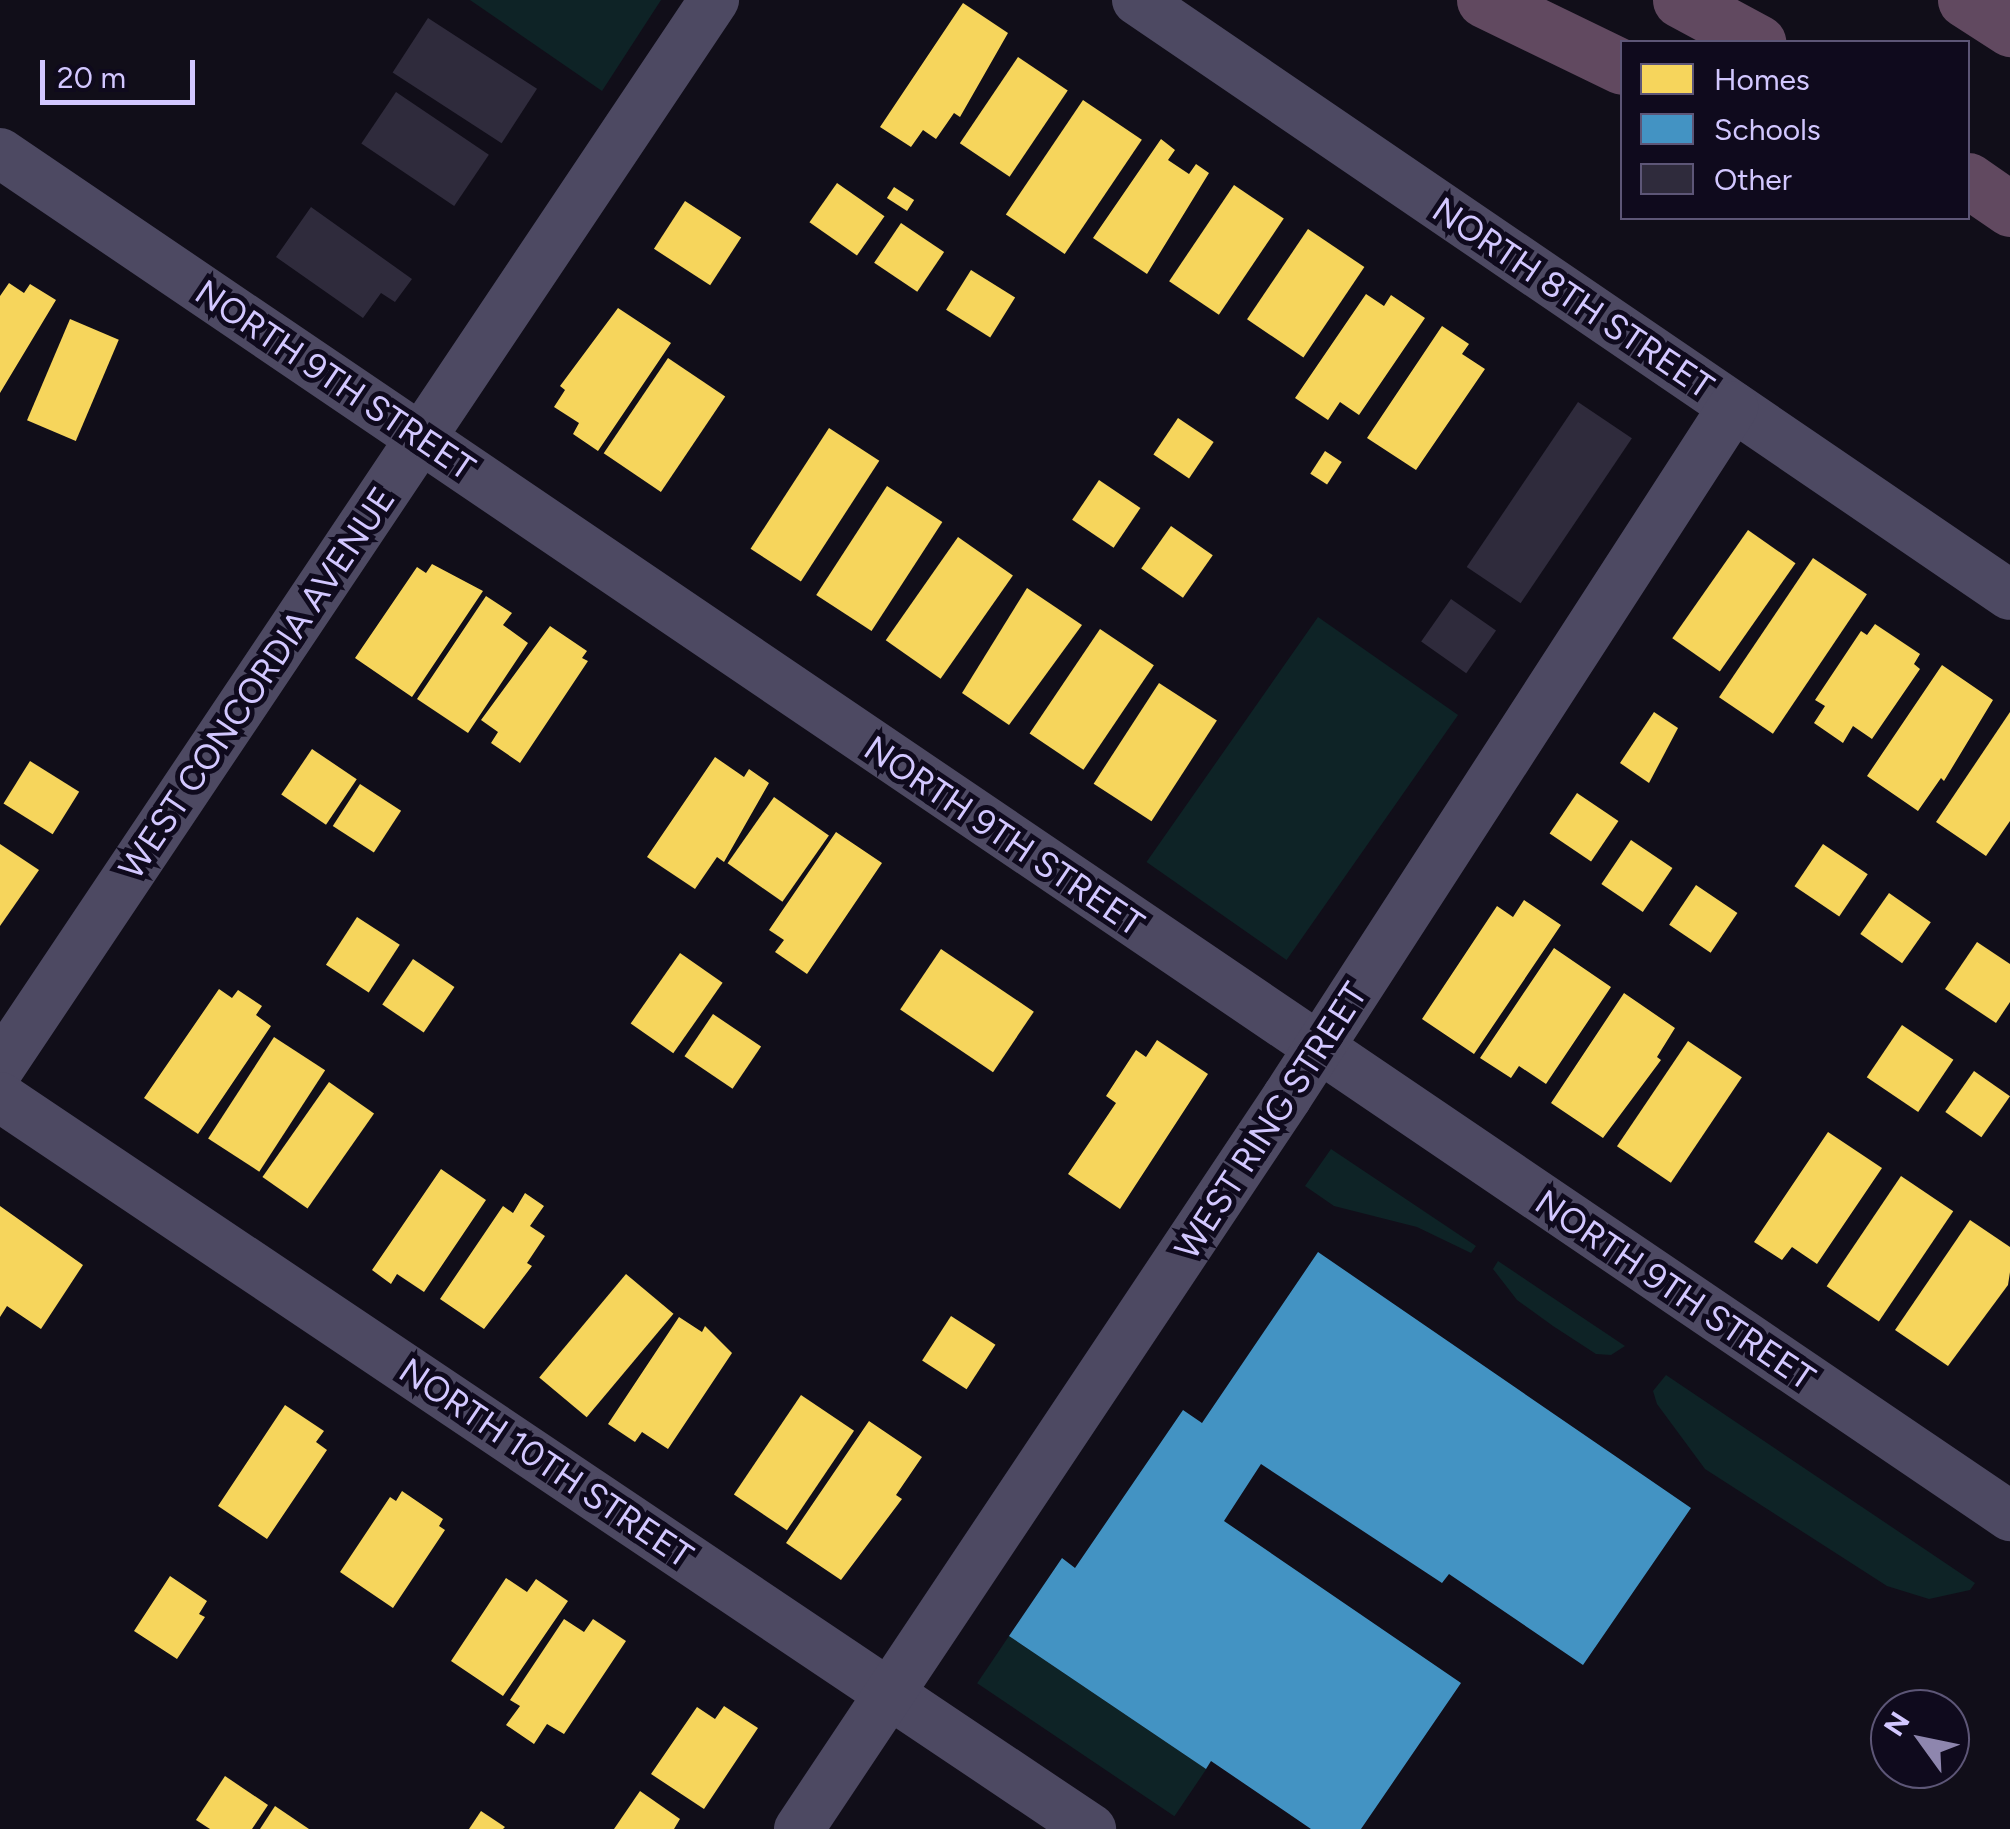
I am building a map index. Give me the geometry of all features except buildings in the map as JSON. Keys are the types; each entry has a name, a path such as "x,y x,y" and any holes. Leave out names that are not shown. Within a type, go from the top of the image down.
{"highway":[{"path":"1484,0 1620,66"},
{"path":"1680,0 1754,40"},
{"path":"1965,0 2010,29"}],"street":[{"name":"WEST CONCORDIA AVENUE","path":"0,1067 714,0"},
{"name":"NORTH 8TH STREET","path":"1136,0 2010,595"},
{"name":"NORTH 9TH STREET","path":"0,153 2010,1516"},
{"name":"WEST RING STREET","path":"799,1829 1318,1050 1733,407"},
{"name":"NORTH 10TH STREET","path":"0,1097 1091,1829"}],"green space":[{"path":"470,0 661,0 602,91"},
{"path":"1318,617 1458,715 1287,960 1147,862"},
{"path":"1331,1149 1476,1246 1471,1253 1417,1227 1334,1206 1305,1186"},
{"path":"1498,1261 1625,1346 1611,1355 1596,1354 1553,1326 1517,1300 1493,1269"},
{"path":"1666,1375 1975,1583 1970,1590 1929,1599 1887,1586 1705,1469 1657,1404 1653,1391"},
{"path":"1009,1636 1206,1769 1174,1816 977,1683"}]}
